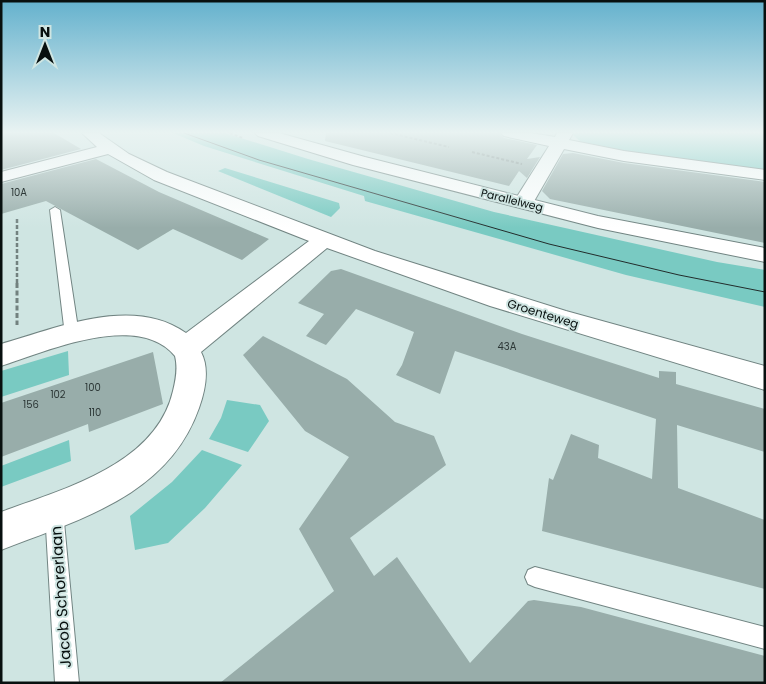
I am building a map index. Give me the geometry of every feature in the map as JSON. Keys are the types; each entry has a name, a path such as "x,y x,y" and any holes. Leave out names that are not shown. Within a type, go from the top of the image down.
{"street":[{"path":"1,177 48,165"},
{"name":"Groenteweg","path":"140,165 323,241 463,289 631,341 765,378"},
{"name":"Parallelweg","path":"373,165 598,222 765,255"},
{"path":"523,203 546,165"},
{"path":"690,165 765,175"},
{"path":"9,353 72,335 120,326 147,328 167,334 187,348 323,241"},
{"name":"Jacob Schorerlaan","path":"1,530 54,510 153,466 185,406 192,361 187,348"}],"lane":[{"path":"55,210 72,335"},
{"name":"Jacob Schorerlaan","path":"54,510 67,683"},
{"path":"535,577 765,638"}],"path":[{"path":"9,353 17,219"}],"shaded area":[{"path":"265,165 329,165 494,212 717,262 765,270 765,307 626,275 365,201 364,196"},
{"path":"724,165 765,165 765,170"},
{"path":"225,168 339,203 340,208 331,217 218,171"},
{"path":"68,351 69,375 1,397 1,371"},
{"path":"227,400 260,405 269,421 248,452 209,439 221,418"},
{"path":"69,440 71,461 1,487 1,466"},
{"path":"202,450 242,465 205,508 168,543 135,550 130,516 172,482"}],"building":[{"path":"1,165 20,165 1,170"},
{"path":"74,165 107,165 159,192 269,239 242,260 173,229 138,250 46,201 1,214 1,184"},
{"path":"423,165 535,165 527,178 519,171 509,186"},
{"path":"557,165 638,165 765,182 765,243 550,199 542,191"},
{"path":"341,269 522,334 659,378 659,371 676,372 676,384 765,409 765,452 677,425 678,488 765,520 765,589 542,531 549,478 553,480 571,434 599,445 598,458 652,479 656,419 455,351 440,394 396,375 402,365 414,332 356,309 326,345 306,336 324,314 298,303 331,271"},
{"path":"263,336 347,379 395,422 434,436 446,465 350,538 374,576 397,557 470,663 528,601 534,600 581,607 765,656 765,683 220,683 334,591 299,529 349,457 305,431 243,355"},
{"path":"153,352 163,404 89,432 88,424 1,457 1,403"}],"tram line":[{"path":"276,165 549,244 679,275 765,292"}]}
